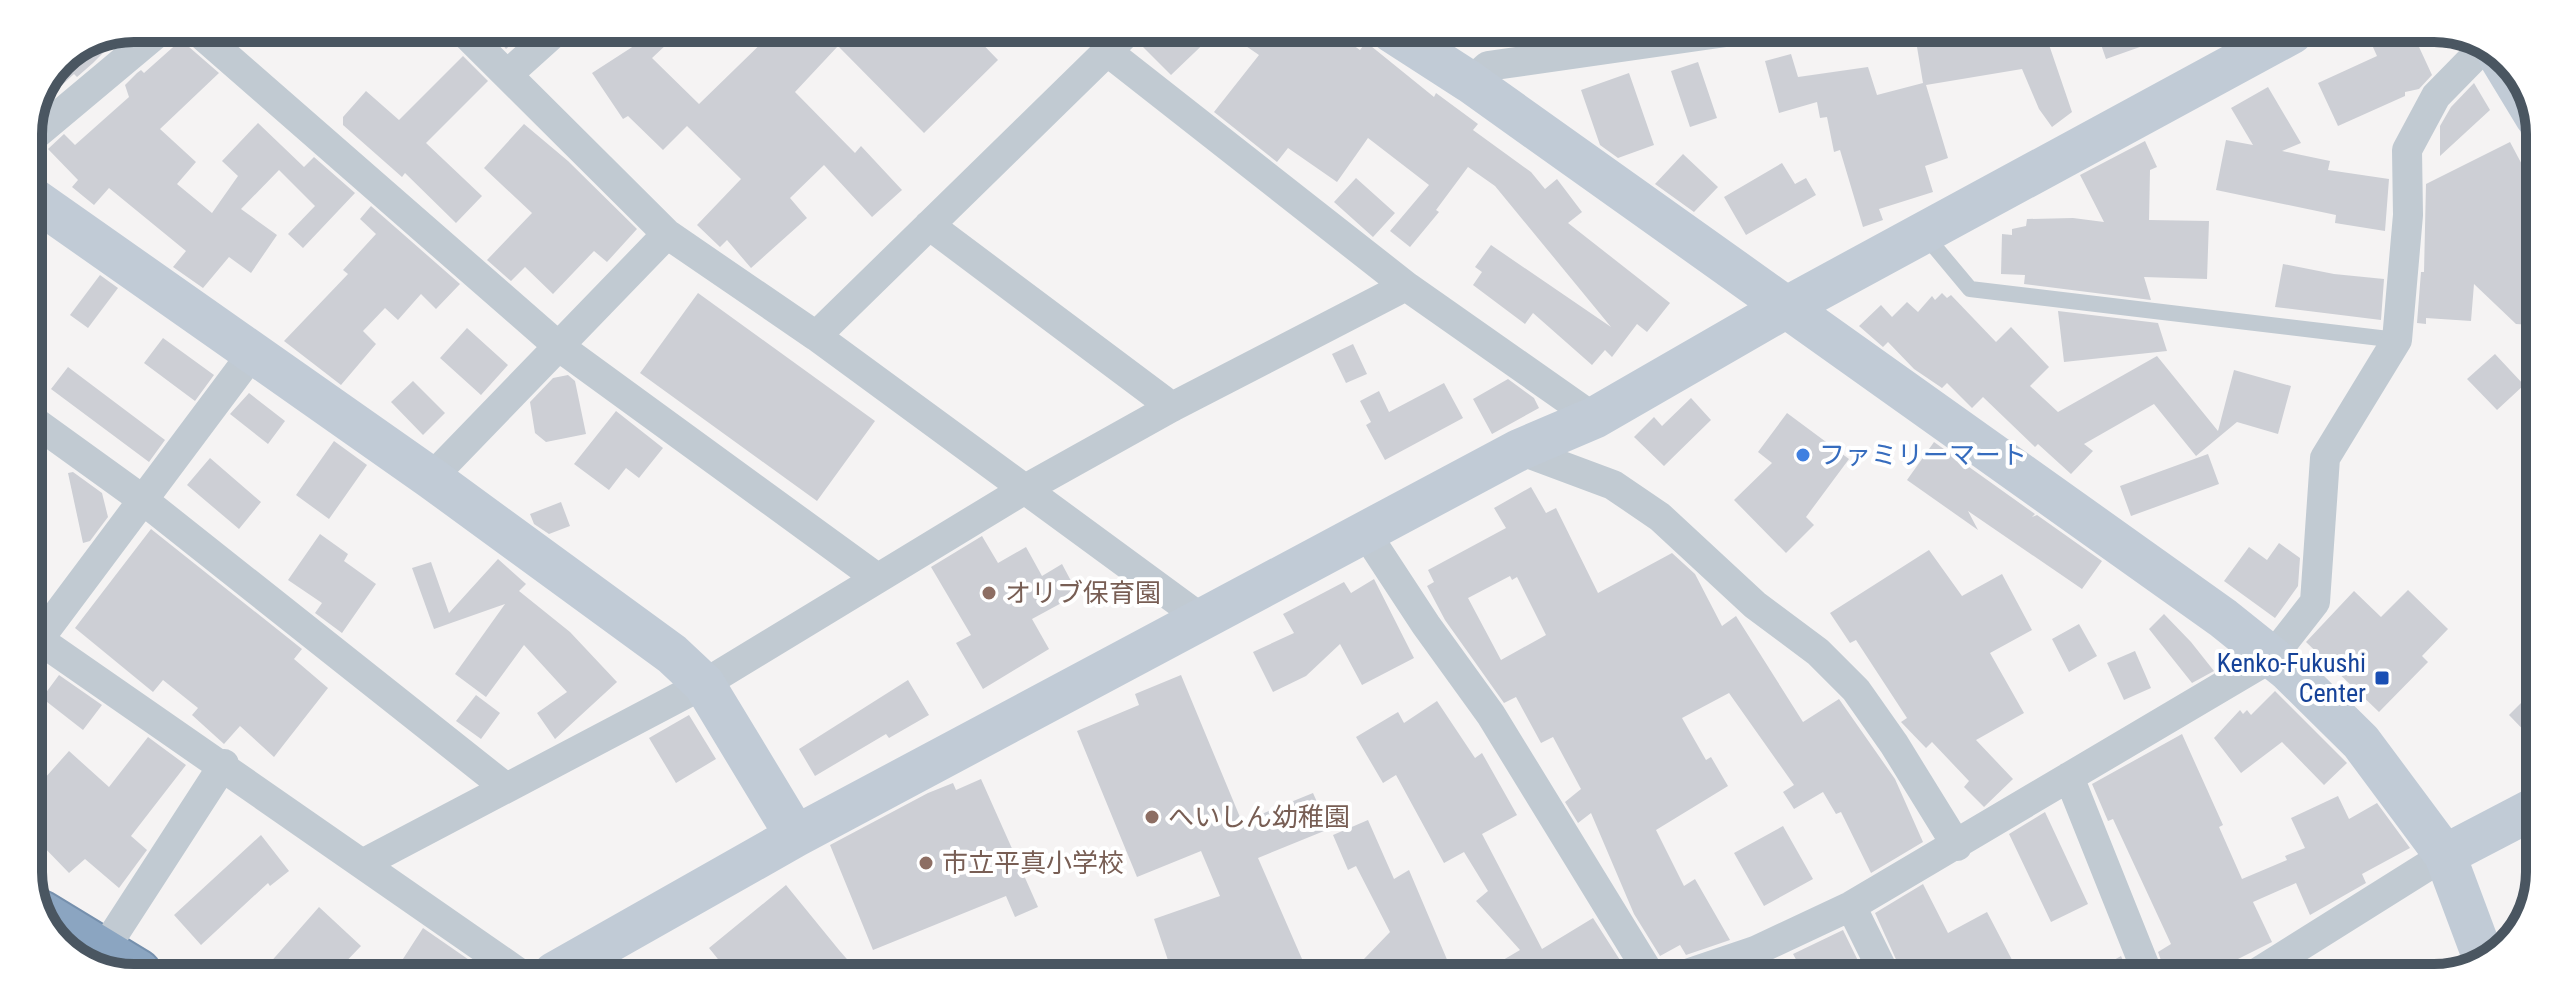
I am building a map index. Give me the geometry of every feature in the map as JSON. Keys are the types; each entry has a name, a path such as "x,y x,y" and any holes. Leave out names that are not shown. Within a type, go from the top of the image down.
{"highway":[{"path":"58,923 120,962"}],"street":[{"path":"43,129 146,42"},
{"path":"210,42 557,345 877,578"},
{"path":"475,42 667,234 816,336 1202,619"},
{"path":"508,74 544,42"},
{"path":"816,336 1118,42"},
{"path":"1120,42 1406,286 1594,418"},
{"path":"1408,42 1470,82 2223,618 2272,657 2361,742 2445,855 2481,951"},
{"path":"1470,82 1488,66 1656,42"},
{"path":"570,964 796,836 1365,532 1519,450 1594,418 1785,308 2275,42"},
{"path":"1717,964 1755,951 1851,906 2272,657 2315,602 2325,458 2397,340 2408,215 2407,150 2436,96 2478,54"},
{"path":"42,205 431,478 672,654 704,684 796,836"},
{"path":"929,225 1172,407"},
{"path":"431,478 667,234"},
{"path":"364,863 704,684 1025,489 1172,407 1406,286"},
{"path":"42,626 143,500 252,354"},
{"path":"42,427 143,500 505,787"},
{"path":"1519,450 1613,485 1660,517 1755,605 1818,652 1856,690 1957,846"},
{"path":"1365,532 1426,625 1491,715 1644,964"},
{"path":"42,641 224,764 506,964"},
{"path":"120,962 224,764"},
{"path":"2069,777 2144,964"},
{"path":"2271,964 2445,855 2526,813"},
{"path":"1851,906 1880,964"}],"lane":[{"path":"1923,233 1970,289 2397,340"}],"building":[{"path":"179,42 183,42 219,73 160,129 196,162 177,184 212,213 238,176 222,161 258,123 304,167 314,157 355,193 303,248 288,234 315,206 279,170 241,209 277,235 251,273 229,257 203,288 173,267 186,251 109,188 94,205 72,187 78,180 48,149 64,134 75,145 129,97 125,85 141,70 144,73"},
{"path":"500,42 513,42 506,49"},
{"path":"640,42 669,42 652,58 699,104 763,42 981,42 998,60 924,133 838,46 795,92 855,153 861,146 902,190 872,217 824,165 790,198 807,218 751,268 727,240 720,247 697,225 741,179 687,126 663,150 628,116 623,119 592,73"},
{"path":"1148,42 1206,42 1171,75 1143,47"},
{"path":"1240,42 1349,42 1360,50 1366,42 1434,97 1436,93 1478,124 1473,130 1531,172 1545,189 1557,179 1582,212 1568,223 1670,303 1647,332 1637,324 1612,357 1605,350 1592,365 1533,313 1525,324 1473,285 1482,272 1475,267 1491,245 1611,327 1495,186 1468,167 1436,210 1439,212 1410,247 1390,231 1429,185 1368,138 1337,182 1288,148 1277,162 1214,112 1259,55"},
{"path":"1916,42 2048,42 2072,112 2052,127 2039,109 2022,69 1926,85 1948,158 1925,166 1933,192 1879,209 1883,220 1863,227 1840,150 1834,152 1827,117 1820,118 1817,102 1779,113 1765,61 1791,54 1798,77 1868,67 1877,95 1923,83"},
{"path":"2100,42 2154,42 2106,59"},
{"path":"2371,42 2417,42 2432,75 2419,89 2405,92 2405,96 2338,126 2318,83 2377,56"},
{"path":"110,46 77,77 74,74 51,95 69,69 83,58"},
{"path":"463,56 488,81 426,143 482,196 456,223 405,173 402,177 343,125 343,117 366,91 399,120"},
{"path":"1698,62 1717,118 1690,127 1671,71"},
{"path":"1629,73 1654,145 1618,158 1600,145 1581,90"},
{"path":"2474,83 2490,110 2440,156 2440,126 2451,107"},
{"path":"2268,87 2301,143 2282,151 2330,161 2328,170 2389,179 2385,231 2335,223 2336,215 2216,190 2226,140 2253,145 2231,108"},
{"path":"524,124 568,161 637,229 607,262 594,251 553,294 525,267 511,281 487,260 532,213 484,168"},
{"path":"2145,141 2157,167 2150,170 2149,220 2209,221 2207,279 2144,277 2151,300 2024,284 2025,275 2001,274 2002,234 2012,235 2012,229 2026,226 2027,219 2073,218 2104,222 2080,175"},
{"path":"2510,142 2526,172 2526,325 2516,324 2474,284 2471,321 2426,318 2426,324 2417,323 2421,272 2424,272 2426,184"},
{"path":"1683,154 1718,187 1694,212 1655,184"},
{"path":"1782,163 1795,184 1806,178 1816,195 1746,235 1724,197"},
{"path":"1356,178 1395,213 1373,237 1334,202"},
{"path":"371,206 460,284 436,309 421,294 398,320 385,308 363,331 376,344 341,385 284,341 348,274 343,270 376,234 360,219"},
{"path":"2283,264 2384,279 2381,320 2275,307"},
{"path":"100,275 118,288 88,328 70,315"},
{"path":"698,293 875,421 817,501 640,373"},
{"path":"1942,293 1947,298 1951,295 1996,342 2011,327 2049,367 2030,386 2058,412 2157,356 2218,431 2234,370 2291,386 2278,434 2237,422 2196,456 2154,404 2084,444 2093,451 2071,474 2038,444 2035,447 1983,397 1972,408 1947,383 1942,388 1914,369 1888,342 1883,347 1859,326 1881,305 1892,317 1907,302 1918,312 1932,296 1935,300"},
{"path":"2058,311 2158,323 2167,351 2064,362"},
{"path":"467,328 508,365 481,395 440,358"},
{"path":"163,338 214,375 195,401 144,363"},
{"path":"1353,344 1367,374 1346,383 1332,354"},
{"path":"2495,354 2524,385 2497,410 2467,379"},
{"path":"68,367 165,440 149,462 51,389"},
{"path":"568,375 575,381 586,434 546,442 535,433 530,402 553,378"},
{"path":"1508,379 1534,398 1539,408 1492,434 1473,399"},
{"path":"413,381 445,413 423,435 391,402"},
{"path":"1444,383 1463,418 1385,460 1366,425 1371,422 1360,401 1379,391 1389,412"},
{"path":"249,393 285,421 268,444 230,414"},
{"path":"1691,398 1711,420 1664,466 1634,437 1654,417 1662,426"},
{"path":"616,411 663,448 639,478 626,468 609,490 574,464"},
{"path":"1787,413 1849,459 1806,517 1814,525 1786,553 1734,500 1772,463 1758,452"},
{"path":"334,441 367,465 329,519 296,495"},
{"path":"1934,442 2035,514 2032,517 2037,515 2102,561 2082,589 1968,511 1978,530 1907,480"},
{"path":"2208,454 2219,484 2131,516 2120,486"},
{"path":"210,458 261,502 239,529 187,485"},
{"path":"73,472 102,493 108,517 90,541 83,543 68,473"},
{"path":"1531,487 1546,513 1556,508 1598,593 1672,553 1695,574 1722,626 1736,616 1803,722 1839,699 1895,779 1923,842 1871,873 1841,812 1836,814 1823,792 1794,809 1783,792 1794,785 1729,693 1682,718 1706,760 1711,757 1728,786 1656,830 1684,886 1695,879 1730,940 1686,955 1680,945 1660,956 1634,914 1591,813 1578,823 1565,802 1581,789 1553,737 1541,743 1516,697 1504,703 1445,620 1427,586 1434,582 1428,570 1506,528 1494,508","holes":["1510,576 1512,580 1517,577 1546,635 1501,660 1468,598"]},
{"path":"561,502 570,526 549,534 534,524 530,514"},
{"path":"151,529 302,649 294,659 328,688 274,757 240,726 224,744 192,715 198,708 163,680 153,692 75,628"},
{"path":"320,534 348,554 344,561 376,584 342,633 315,613 322,603 288,580"},
{"path":"982,536 998,563 1026,547 1042,576 1062,564 1078,594 1032,619 1049,649 983,689 956,643 971,635 931,567"},
{"path":"2279,543 2300,558 2298,586 2275,618 2224,581 2249,547 2267,560"},
{"path":"1929,550 1962,596 2002,574 2032,630 1990,653 2024,713 1976,740 2013,779 1984,807 1964,787 1969,781 1932,742 1926,748 1901,722 1907,718 1856,640 1850,643 1830,613"},
{"path":"498,559 526,584 519,591 570,632 617,682 555,739 537,713 567,692 524,645 486,697 455,674 505,604 434,629 412,568 431,562 449,613"},
{"path":"1374,579 1414,658 1362,685 1340,644 1306,676 1273,692 1253,652 1294,633 1283,614 1344,582 1351,593"},
{"path":"2408,590 2448,629 2422,656 2428,662 2379,712 2306,642 2354,591 2381,617"},
{"path":"2164,614 2214,671 2192,683 2149,629"},
{"path":"2079,624 2097,656 2069,672 2052,639"},
{"path":"2135,651 2151,688 2124,700 2107,663"},
{"path":"59,675 102,705 83,730 42,698"},
{"path":"1181,675 1242,822 1313,793 1329,829 1258,858 1304,964 1169,964 1154,919 1220,896 1201,851 1137,877 1077,731 1139,705 1135,694"},
{"path":"908,680 929,715 889,738 886,734 815,776 799,749"},
{"path":"2275,691 2347,763 2324,785 2282,742 2241,773 2214,738 2240,710 2243,714 2247,710 2251,715"},
{"path":"476,695 500,713 481,739 456,721"},
{"path":"2526,698 2526,733 2509,715"},
{"path":"1437,701 1475,758 1482,753 1517,815 1482,834 1542,949 1593,918 1623,964 1496,964 1520,950 1476,901 1488,891 1464,852 1444,863 1396,775 1383,783 1356,737 1398,712 1404,723"},
{"path":"689,715 716,759 676,783 649,738"},
{"path":"2182,734 2223,825 2219,827 2242,879 2287,860 2285,856 2305,848 2291,818 2338,796 2349,819 2377,803 2410,848 2362,874 2366,883 2310,915 2296,883 2253,902 2272,942 2228,964 2162,964 2158,952 2171,944 2113,819 2108,821 2092,784"},
{"path":"148,737 186,765 131,836 147,850 119,888 85,859 69,873 42,845 42,781 69,751 109,787"},
{"path":"981,779 1038,907 1015,917 1006,896 873,950 830,845 928,793 953,783 956,790"},
{"path":"2045,812 2088,904 2051,922 2009,834"},
{"path":"1368,820 1394,879 1409,870 1449,964 1422,964 1419,959 1407,964 1369,964 1364,959 1390,932 1356,866 1348,870 1333,835"},
{"path":"1783,826 1813,879 1764,906 1734,853"},
{"path":"261,835 289,871 270,886 268,883 201,945 174,915"},
{"path":"1923,884 1948,933 1987,912 2014,964 1898,964 1875,913"},
{"path":"786,885 851,964 722,964 709,948"},
{"path":"319,907 361,946 344,964 269,964"},
{"path":"423,928 475,964 404,964 401,962"},
{"path":"1843,930 1860,964 1798,964 1793,954"},
{"path":"2121,956 2124,964 2107,964"}],"place":[{"name":"ファミリーマート","path":"1803,455"},
{"name":"オリブ保育園","path":"989,593"},
{"name":"Kenko-Fukushi Center","path":"2382,678"},
{"name":"へいしん幼稚園","path":"1152,817"},
{"name":"市立平真小学校","path":"926,863"}]}
